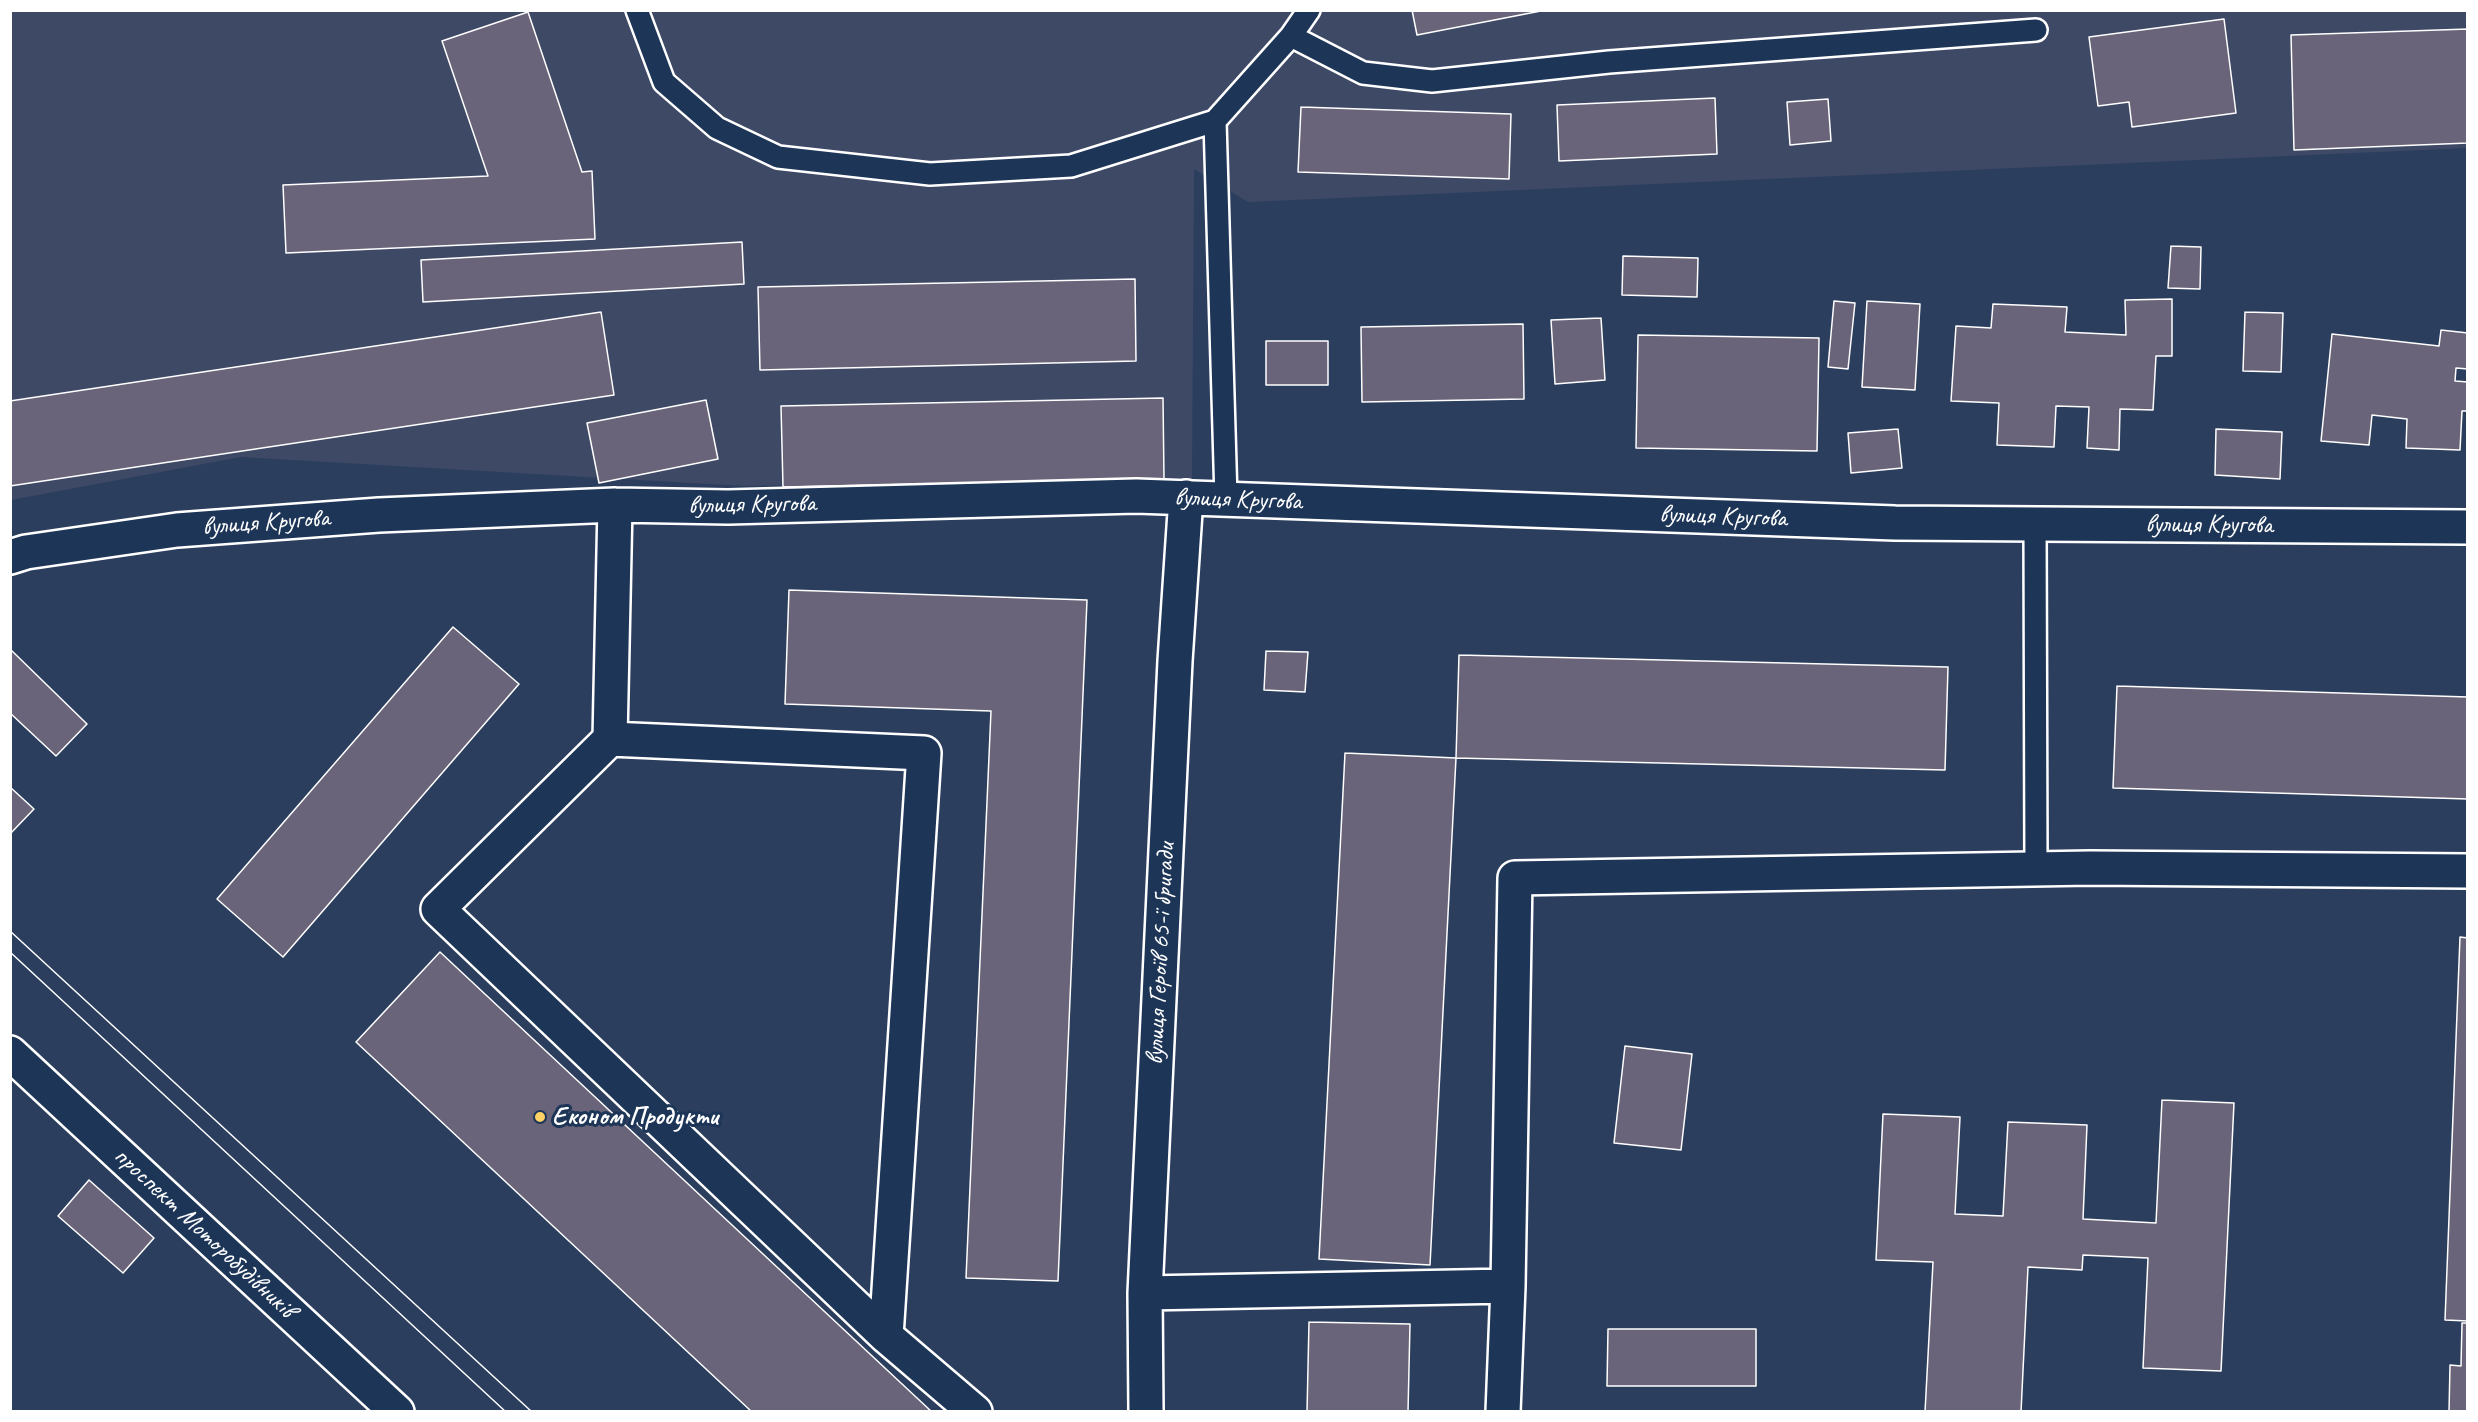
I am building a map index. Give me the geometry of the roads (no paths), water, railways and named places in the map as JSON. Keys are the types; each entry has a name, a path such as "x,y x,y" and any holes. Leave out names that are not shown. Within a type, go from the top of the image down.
{"street":[{"name":"вулиця Кругова","path":"10,557 26,552 189,529 379,515 615,505 728,507 1186,497 1895,523 2468,526"},
{"name":"вулиця Героїв 65-ї бригади","path":"1146,1412 1145,1293 1174,661 1186,497"},
{"path":"615,505 610,739 438,909 886,1336 975,1412"},
{"path":"610,739 924,753 886,1336"},
{"path":"1503,1412 1508,1286 1515,878 2036,869 2468,871"},
{"name":"проспект Моторобудівників","path":"10,1053 397,1412"},
{"path":"1145,1293 1508,1286"}],"lane":[{"path":"636,10 664,82 717,128 778,158 930,174 1071,166 1215,121 1291,36 1309,10"},
{"path":"1291,36 1363,73 1431,81 1609,62 2036,30"},
{"path":"1215,121 1226,499"},
{"path":"2035,524 2036,869"}],"tram line":[{"path":"10,931 532,1412"},
{"path":"10,952 506,1412"}],"place":[{"name":"Економ Продукти","path":"540,1117"}]}
